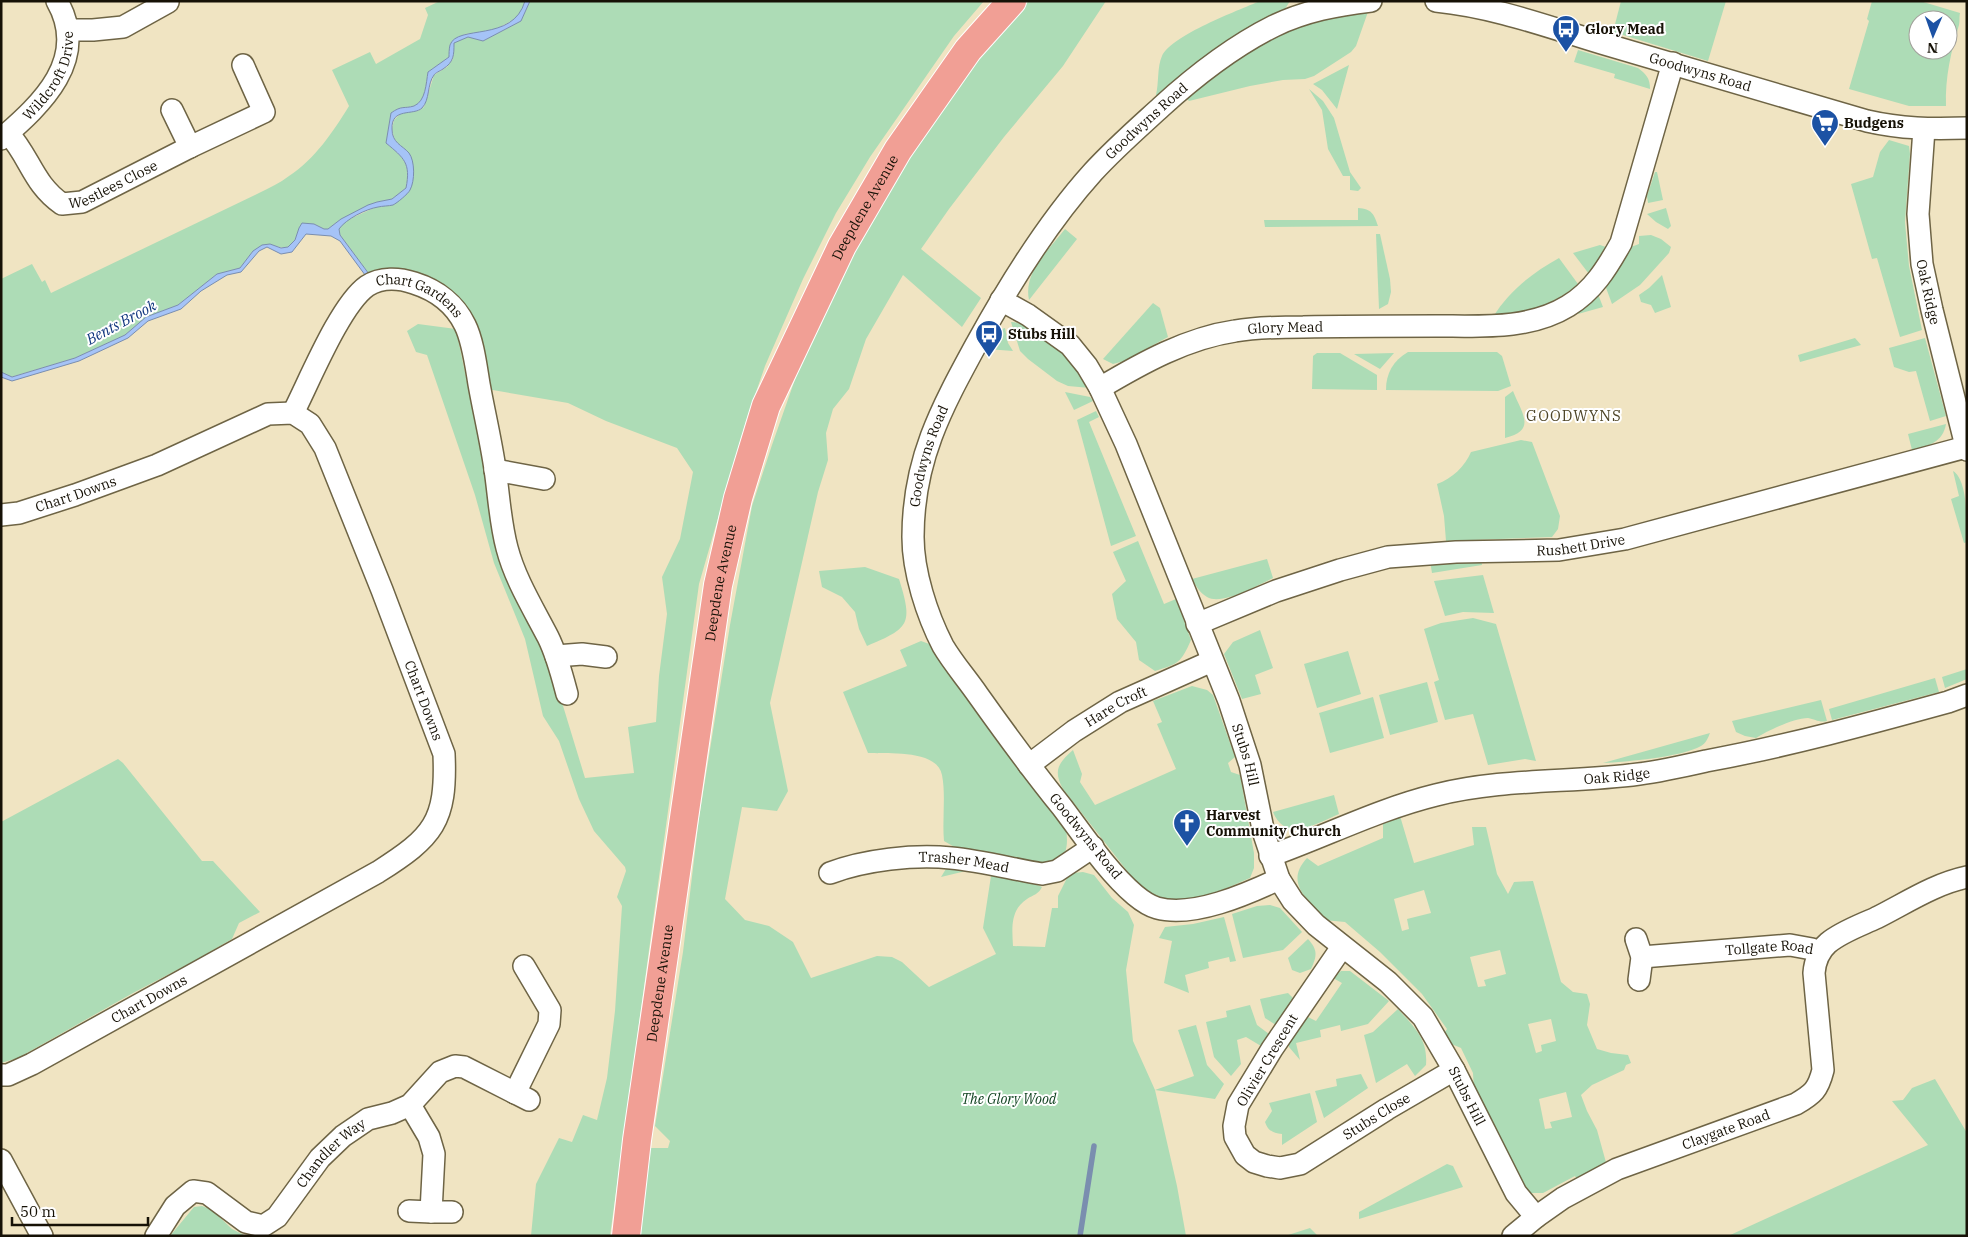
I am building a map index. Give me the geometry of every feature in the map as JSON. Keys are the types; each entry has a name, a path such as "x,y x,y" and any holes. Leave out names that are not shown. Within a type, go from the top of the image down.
{"highway":[{"name":"Deepdene Avenue","path":"626,1236 638,1130 718,585 738,498 766,406 842,246 898,150 968,50 1012,1"}],"street":[{"name":"Wildcroft Drive","path":"5,136 47,95 59,77 66,58 68,30 57,1"},
{"name":"Goodwyns Road","path":"1279,879 1221,902 1175,910 1156,908 1136,896 1093,847 1029,765 944,648 921,589 913,542 914,503 918,475 933,429 953,387 1001,300 1032,252 1062,210 1093,172 1139,126 1226,53 1310,6 1371,1"},
{"name":"Goodwyns Road","path":"1436,1 1484,4 1673,64 1867,121 1894,127 1924,129 1967,128"},
{"path":"68,30 123,27 168,2"},
{"name":"Glory Mead","path":"1100,388 1174,349 1235,331 1264,328 1332,326 1508,326 1554,313 1568,306 1587,292 1607,269 1621,243 1673,64"},
{"name":"Westlees Close","path":"5,136 16,142 49,195 62,204 82,202 264,112 243,65"},
{"path":"172,110 190,147"},
{"name":"Oak Ridge","path":"1924,129 1918,214 1922,264 1966,449"},
{"name":"Chart Gardens","path":"293,413 335,329 353,300 368,286 381,280 409,281 428,287 448,302 465,325 474,359 495,470 499,511 507,550 528,602 556,656 567,694"},
{"name":"Stubs Hill","path":"1001,300 1028,315 1070,345 1087,366 1100,388 1126,444 1228,701 1250,764 1270,856 1279,879 1293,900 1316,925 1388,982 1423,1017 1454,1070 1516,1193 1536,1217"},
{"name":"Chart Downs","path":"1,515 19,513 157,465 268,414 293,413 310,424 325,448 382,590 444,754 445,783 440,811 428,834 409,852 378,872 32,1064 8,1075 1,1075"},
{"name":"Rushett Drive","path":"1197,624 1276,591 1340,570 1388,557 1456,552 1559,550 1625,539 1966,449"},
{"path":"495,470 544,479"},
{"path":"556,656 582,654 606,657"},
{"name":"Hare Croft","path":"1029,765 1074,731 1120,702 1212,661"},
{"name":"Oak Ridge","path":"1270,856 1388,809 1438,794 1516,781 1593,779 1640,774 1822,737 1967,695"},
{"name":"Trasher Mead","path":"830,873 847,867 896,858 948,857 1042,874 1057,871 1093,847"},
{"name":"Tollgate Road","path":"1639,980 1639,948 1790,945 1812,949 1819,953 1829,942 1854,929 1938,886 1967,877"},
{"name":"Olivier Crescent","path":"1300,1164 1280,1168 1254,1162 1245,1155 1235,1137 1235,1117 1242,1098 1272,1048 1342,947"},
{"name":"Claygate Road","path":"1513,1236 1563,1198 1617,1170 1796,1104 1813,1094 1820,1083 1823,1070 1814,972 1814,962 1819,953"},
{"name":"Chandler Way","path":"156,1236 175,1206 193,1191 207,1193 246,1222 263,1226 277,1217 320,1158 343,1136 368,1119 392,1113 410,1105 440,1072 455,1066 464,1066 522,1096 549,1024 550,1010 524,966"},
{"name":"Stubs Close","path":"1300,1164 1387,1109 1454,1070"},
{"path":"409,1211 442,1212 430,1136 410,1105"},
{"path":"1,1160 42,1236"}],"green space":[{"path":"440,1 525,1 517,18 492,31 465,34 450,44 449,57 428,72 425,91 418,104 400,108 391,113 386,143 405,162 408,173 406,188 392,199 377,202 341,219 328,229 314,224 299,228 290,246 282,247 270,244 253,251 240,268 217,274 178,305 146,317 125,335 75,358 11,377 1,372 1,279 32,264 42,282 45,280 51,293 282,181 307,162 330,135 349,106 332,70 370,52 376,64 420,39 428,15 425,8"},
{"path":"530,1 984,1 954,36 870,157 836,213 803,279 765,366 746,421 699,584 610,1236 531,1236 536,1184 559,1138 572,1142 583,1115 597,1120 607,1078 615,1011 622,906 617,897 626,871 625,867 594,831 579,799 559,741 543,716 525,639 494,563 475,495 427,355 416,352 407,331 418,324 456,329 485,470 553,673 585,778 634,773 628,727 656,722 659,676 667,614 662,577 680,539 693,472 677,448 606,421 568,403 487,389 467,308 451,291 430,277 411,274 372,278 340,235 339,229 343,222 376,207 393,205 410,190 408,152 399,146 394,138 392,129 394,120 402,112 418,111 424,107 434,75 447,67 453,59 454,43 468,37 483,41 521,21"},
{"name":"The Glory Wood","path":"1029,1 1106,1 1063,66 1004,137 921,249 981,298 962,327 903,275 866,339 849,389 833,409 826,433 828,460 818,492 770,703 788,791 777,811 742,807 725,899 745,920 769,926 793,942 811,978 877,956 892,957 902,962 929,987 996,954 983,928 991,876 1042,887 1038,893 1021,903 1015,914 1013,920 1013,946 1045,947 1052,908 1058,908 1058,896 1068,876 1073,873 1083,872 1094,875 1112,898 1128,912 1134,925 1126,970 1133,1041 1155,1090 1177,1186 1186,1236 640,1236 650,1148 668,1148 670,1141 655,1126 683,952 699,818 730,625 752,506 806,348 871,216 921,139 989,46"},
{"path":"1260,1 1290,1 1285,9 1198,61 1159,97 1156,95 1160,60 1168,48 1206,24"},
{"path":"1621,1 1726,1 1708,61 1613,32"},
{"path":"1872,1 1920,1 1950,10 1908,10 1908,60 1950,60 1946,106 1909,106 1849,89 1869,21 1867,19"},
{"path":"1369,9 1356,46 1351,52 1314,76 1305,79 1283,80 1250,86 1189,101 1187,99 1242,55 1274,35 1314,21"},
{"path":"1958,12 1960,13 1958,29"},
{"path":"1578,50 1638,68 1647,77 1650,89 1614,78 1615,74 1574,62"},
{"path":"1349,65 1337,109 1322,90 1313,84"},
{"path":"1309,89 1323,101 1334,118 1350,172 1361,188 1358,191 1350,190 1350,176 1343,176 1328,149 1322,110"},
{"path":"1889,140 1909,146 1905,222 1909,266 1922,330 1900,337 1877,258 1872,259 1851,184 1873,177 1880,152"},
{"path":"1655,172 1657,172 1663,200 1648,203 1647,196"},
{"path":"1358,208 1372,213 1378,226 1265,227 1264,220 1358,220"},
{"path":"1666,208 1671,226 1668,229 1647,214"},
{"path":"1065,229 1077,239 1029,300 1028,290 1034,271 1045,253"},
{"path":"1376,234 1380,234 1391,292 1388,304 1379,309"},
{"path":"1651,235 1661,239 1671,247 1669,253 1640,285 1612,304 1605,285 1631,247 1639,244 1639,236"},
{"path":"1600,245 1606,247 1600,261 1589,274 1573,253"},
{"path":"1559,258 1578,284 1559,298 1538,307 1516,314 1493,317 1506,299 1522,283"},
{"path":"1662,275 1671,307 1655,313 1651,305 1641,302 1639,295"},
{"path":"1598,294 1603,307 1578,314 1580,309"},
{"path":"1153,303 1160,308 1168,337 1124,361 1113,364 1103,359"},
{"path":"1011,322 1029,327 1057,346 1078,368 1090,388 1068,386 1057,381 1028,359 1020,351"},
{"path":"1005,328 1008,343 1013,351 987,349 999,330"},
{"path":"1855,338 1861,345 1800,362 1798,355"},
{"path":"1925,338 1946,416 1930,421 1916,371 1909,372 1894,367 1889,348"},
{"path":"1408,352 1497,352 1502,356 1511,386 1498,391 1386,390 1387,378 1391,368 1398,359"},
{"path":"1317,353 1340,353 1377,375 1377,390 1312,389 1313,356"},
{"path":"1394,353 1380,369 1354,354"},
{"path":"1513,391 1523,414 1524,426 1515,435 1505,438 1505,397"},
{"path":"1065,392 1090,397 1093,401 1074,410"},
{"path":"1096,411 1099,417 1089,422 1136,536 1111,546 1077,420"},
{"path":"1946,424 1942,435 1938,439 1929,445 1912,450 1908,434"},
{"path":"1521,440 1532,442 1560,516 1558,529 1552,537 1446,541 1444,516 1437,484 1448,479 1457,471 1471,452"},
{"path":"1953,471 1962,483 1966,503 1967,542 1964,543 1951,499 1959,496"},
{"path":"1138,541 1164,604 1176,599 1191,640 1178,662 1155,671 1139,660 1136,642 1117,619 1112,594 1126,581 1113,552"},
{"path":"1267,559 1273,578 1231,597 1214,599 1207,597 1200,591 1192,579"},
{"path":"1481,560 1482,565 1432,573 1430,561"},
{"path":"865,567 899,579 906,606 904,623 900,629 867,646 859,629 855,612 842,597 822,587 819,571"},
{"path":"1483,575 1494,613 1463,612 1445,616 1434,581"},
{"path":"1473,618 1496,624 1536,761 1525,759 1488,765 1473,714 1445,720 1434,682 1439,680 1424,629 1441,623"},
{"path":"1260,630 1273,668 1255,675 1261,694 1242,699 1224,654 1233,642"},
{"path":"921,641 932,645 1066,829 1067,843 1065,853 1056,864 1043,867 963,852 944,841 943,783 938,767 931,761 921,757 868,753 843,692 907,666 900,650"},
{"path":"1348,651 1361,694 1317,708 1304,664"},
{"path":"1967,669 1967,679 1945,688 1942,677"},
{"path":"1935,678 1939,692 1832,720 1829,709"},
{"path":"1427,682 1438,722 1390,735 1379,695"},
{"path":"1192,686 1207,690 1213,695 1235,757 1228,763 1231,772 1240,775 1254,853 1254,868 1250,878 1225,889 1196,899 1174,901 1142,890 1063,789 1058,772 1061,763 1073,750 1082,774 1080,782 1095,805 1176,769 1157,724 1162,722 1153,701"},
{"path":"1373,697 1384,738 1330,753 1319,713"},
{"path":"1821,700 1827,721 1808,718 1796,720 1756,738 1736,732 1732,721"},
{"path":"1710,733 1706,742 1692,750 1668,756 1603,763"},
{"path":"118,759 202,861 213,861 260,912 239,923 232,939 18,1058 1,1063 1,822"},
{"path":"1334,795 1339,814 1312,826 1294,829 1286,827 1279,822 1273,812"},
{"path":"1400,816 1414,863 1474,845 1472,827 1486,827 1497,874 1508,894 1514,882 1533,881 1561,982 1573,992 1587,994 1590,1004 1587,1025 1597,1049 1628,1055 1631,1063 1626,1065 1624,1070 1592,1085 1581,1095 1597,1130 1607,1166 1578,1181 1575,1176 1543,1193 1530,1193 1521,1183 1474,1092 1473,1073 1461,1048 1449,1043 1443,1035 1447,1029 1422,994 1380,952 1345,922 1324,920 1306,898 1298,883 1298,875 1300,867 1307,858 1318,866 1383,838 1383,823","holes":["1424,890 1431,913 1407,919 1409,929 1402,931 1394,899","1500,950 1506,974 1484,980 1486,986 1478,987 1470,957","1551,1019 1556,1041 1541,1045 1542,1051 1536,1053 1528,1024","1566,1092 1572,1117 1550,1122 1552,1128 1545,1129 1539,1099"]},
{"path":"949,864 970,870 941,877"},
{"path":"1270,905 1280,908 1302,932 1283,950 1243,958 1232,914 1257,906"},
{"path":"1224,917 1236,961 1230,962 1229,957 1208,962 1209,968 1185,975 1189,993 1164,983 1172,941 1159,938 1165,927 1193,924"},
{"path":"1308,939 1314,946 1314,960 1311,969 1300,973 1292,970 1288,958"},
{"path":"1341,971 1350,971 1389,1001 1368,1024 1341,1031 1340,1025 1320,1030 1321,1037 1296,1043 1300,1060 1289,1047 1289,1038 1306,1016 1316,1021 1342,983 1333,978"},
{"path":"1288,993 1293,998 1276,1025 1265,1018 1260,999"},
{"path":"1250,1005 1257,1025 1269,1034 1261,1046 1246,1037 1237,1040 1241,1064 1231,1076 1214,1057 1206,1022 1227,1017 1226,1011"},
{"path":"1398,1009 1415,1028 1423,1041 1426,1065 1415,1076 1407,1064 1376,1083 1364,1035 1373,1032"},
{"path":"1196,1025 1207,1065 1224,1084 1215,1099 1155,1090 1194,1076 1178,1030"},
{"path":"1361,1074 1368,1088 1324,1118 1315,1091 1337,1086 1336,1079"},
{"path":"1935,1079 1967,1133 1967,1236 1728,1236 1928,1145 1892,1101 1903,1100 1912,1088"},
{"path":"1310,1093 1317,1122 1282,1145 1282,1134 1271,1131 1265,1122 1272,1111 1269,1103"},
{"path":"1447,1164 1453,1166 1463,1187 1359,1219 1359,1212"},
{"path":"202,1206 212,1210 232,1229 246,1236 170,1236 194,1207"},
{"path":"1310,1228 1318,1236 1285,1236"}],"water":[{"path":"525,1 530,1 521,21 483,41 468,37 454,43 451,61 434,75 430,83 425,105 418,110 404,113 395,118 392,134 398,143 409,153 412,161 413,176 410,190 393,205 362,212 351,218 339,229 340,235 372,278 368,279 340,241 331,236 306,234 292,252 281,254 267,247 259,251 241,272 227,275 201,291 181,309 148,321 128,338 79,361 12,381 1,377 1,372 12,377 75,358 125,335 146,317 178,305 217,274 240,268 253,251 262,245 270,244 281,248 288,247 295,240 302,223 314,224 328,229 341,219 368,205 392,199 406,188 408,173 402,157 386,143 391,113 400,108 418,104 425,91 428,72 449,57 450,45 455,39 463,35 498,28 509,23 519,14"}],"waterway":[{"path":"1080,1236 1094,1146"}],"place":[{"name":"Glory Mead","path":"1566,53"},
{"name":"Budgens","path":"1825,147"},
{"name":"Stubs Hill","path":"989,358"},
{"name":"Harvest Community Church","path":"1187,847"}],"district":[{"name":"GOODWYNS","path":"1574,415"}],"water label":[{"name":"Bents Brook","path":"121,322"}]}
